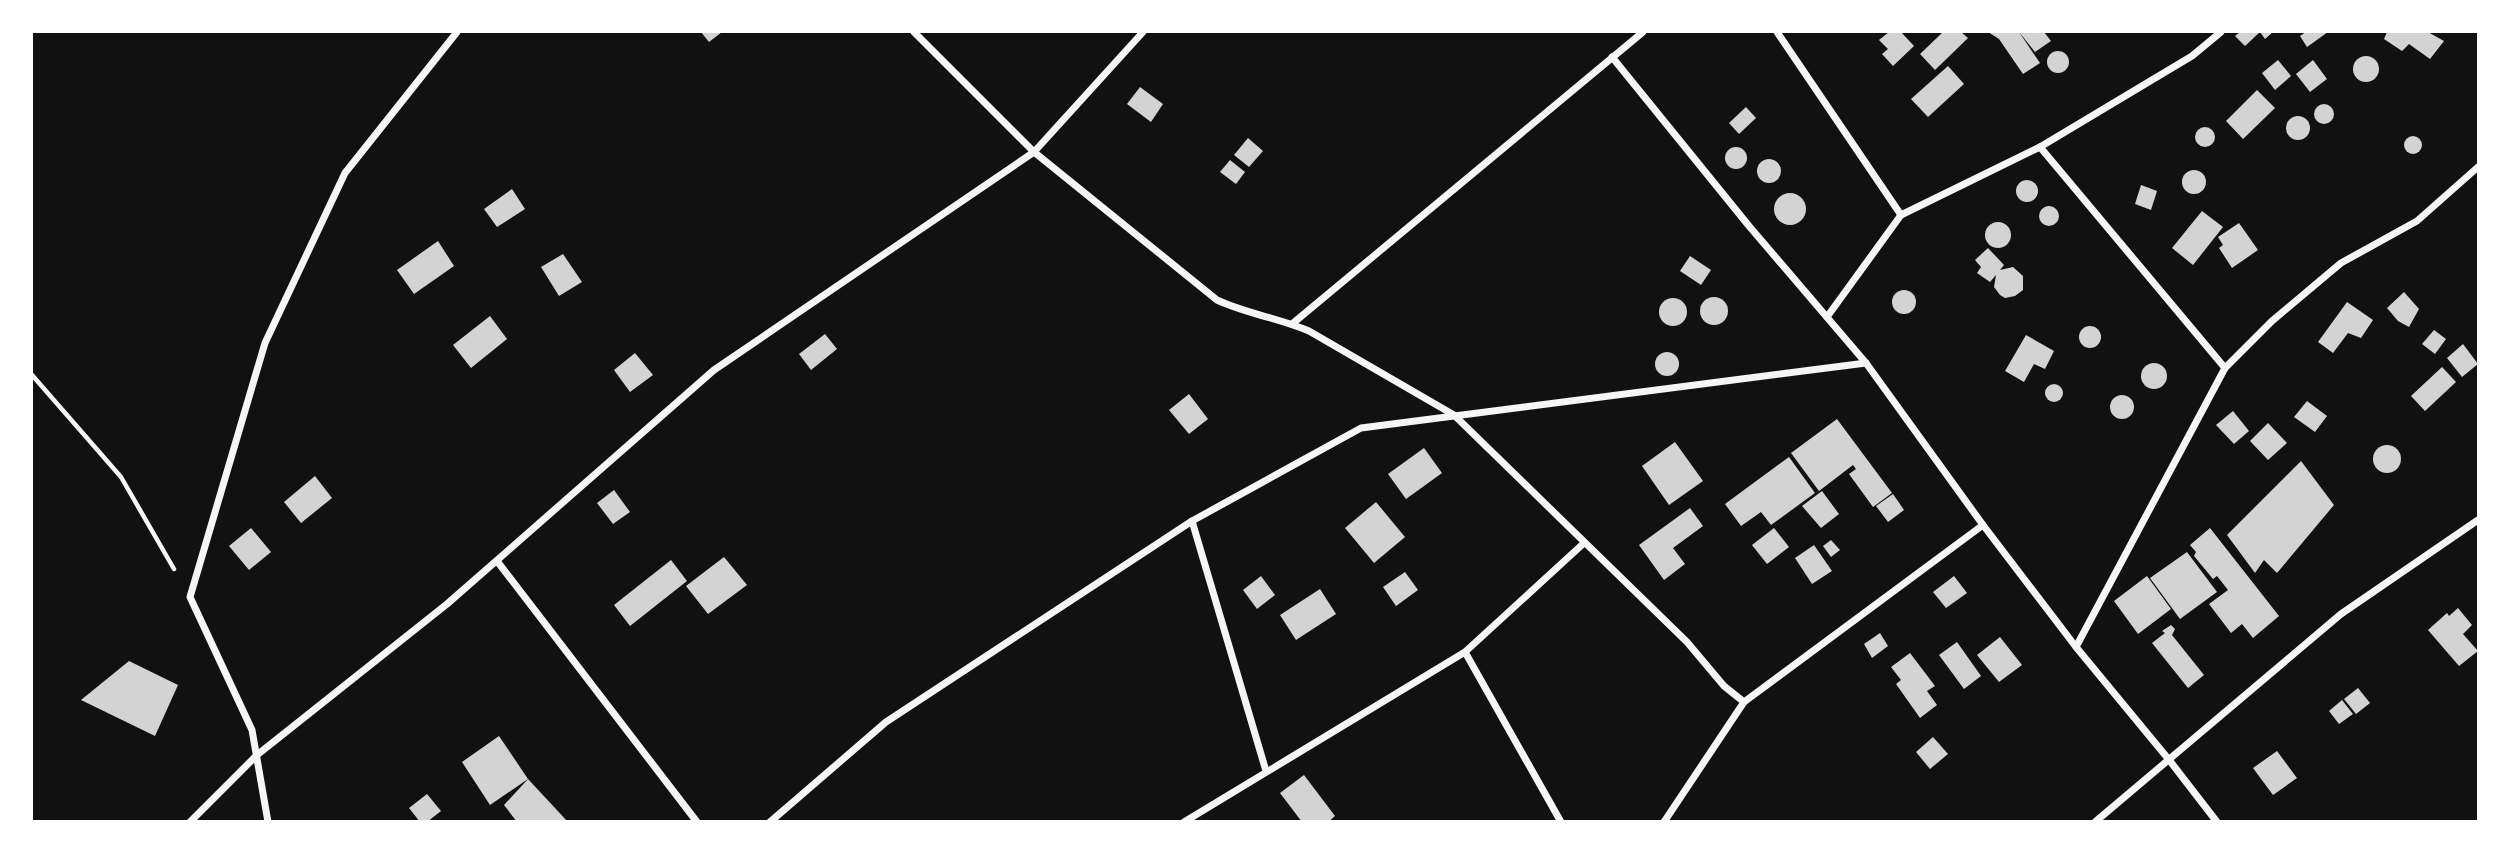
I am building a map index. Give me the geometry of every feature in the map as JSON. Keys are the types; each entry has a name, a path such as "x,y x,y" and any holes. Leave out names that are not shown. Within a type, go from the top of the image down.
{"street":[{"path":"268,821 252,730 191,597 265,343 276,319 345,173 457,32"},
{"path":"914,32 1034,152 1217,300 1239,311 1309,331 1454,415 1687,642 1724,686 1744,702"},
{"path":"190,821 257,755 447,604 715,370 1034,152 1143,32"},
{"path":"1292,324 1612,57 1633,35 1643,32"},
{"path":"1777,32 1901,215"},
{"path":"1827,317 1901,215 2040,147 2192,56 2221,32"},
{"path":"1612,57 1749,226 1867,363 2076,647 2217,821"},
{"path":"2040,147 2225,368"},
{"path":"2076,647 2225,368 2272,321 2341,263 2417,221 2479,167"},
{"path":"770,821 886,722 1192,521 1361,428 1867,363"},
{"path":"2095,821 2170,761 2341,614 2479,520"},
{"path":"1192,521 1266,771"},
{"path":"1664,821 1744,702 1983,524"},
{"path":"1184,821 1465,652 1584,543"},
{"path":"497,561 697,821"},
{"path":"1465,652 1561,821"}],"path":[{"path":"32,375 121,477 191,597"}],"building":[{"path":"701,32 722,32 709,42"},
{"path":"1889,32 1901,32 1914,46 1893,66 1882,54 1888,49 1879,40"},
{"path":"1943,32 1961,32 1968,38 1935,70 1920,54"},
{"path":"1988,32 2019,32 2040,63 2023,74 1999,39"},
{"path":"2019,32 2044,32 2051,41 2035,52"},
{"path":"2240,32 2260,32 2245,46 2235,36"},
{"path":"2260,32 2273,32 2265,39"},
{"path":"2306,32 2328,32 2307,47 2300,36"},
{"path":"2387,32 2428,32 2444,41 2430,59 2409,44 2402,51 2384,39"},
{"path":"2058,51 2066,54 2069,62 2066,70 2058,73 2050,70 2047,62 2050,54"},
{"path":"2366,56 2375,60 2379,69 2375,78 2366,82 2357,78 2353,69 2357,60"},
{"path":"2278,60 2291,76 2275,90 2262,73"},
{"path":"2313,60 2327,79 2310,92 2296,74"},
{"path":"1948,66 1964,84 1928,117 1911,99"},
{"path":"1140,87 1163,104 1151,122 1127,104"},
{"path":"2257,90 2275,108 2243,139 2226,121"},
{"path":"2324,104 2331,107 2334,114 2331,121 2324,124 2317,121 2314,114 2317,107"},
{"path":"1746,107 1756,118 1739,134 1729,123"},
{"path":"2298,116 2306,120 2310,128 2306,136 2298,140 2290,136 2286,128 2290,120"},
{"path":"2205,127 2212,130 2215,137 2212,144 2205,147 2198,144 2195,137 2198,130"},
{"path":"2409,136 2417,136 2422,145 2420,152 2409,154 2404,149 2404,141"},
{"path":"1248,138 1263,151 1249,167 1234,155"},
{"path":"1736,147 1744,150 1747,158 1744,166 1736,169 1728,166 1725,158 1728,150"},
{"path":"1764,159 1774,159 1781,166 1781,176 1774,183 1764,183 1757,176 1757,166"},
{"path":"1230,160 1245,172 1236,184 1220,172"},
{"path":"2194,170 2203,173 2206,182 2203,191 2194,194 2185,191 2182,182 2185,173"},
{"path":"2027,180 2035,183 2038,191 2035,199 2027,202 2019,199 2016,191 2019,183"},
{"path":"2141,185 2157,191 2151,210 2135,204"},
{"path":"512,189 525,209 497,227 484,209"},
{"path":"1790,193 1801,198 1806,209 1801,220 1790,225 1779,220 1774,209 1779,198"},
{"path":"2045,206 2053,206 2059,216 2053,226 2045,226 2039,220 2039,212"},
{"path":"2202,211 2223,227 2193,265 2172,248"},
{"path":"1998,222 2008,225 2011,235 2008,245 1998,248 1988,245 1985,235 1988,225"},
{"path":"2239,223 2258,250 2232,268 2219,248 2223,245 2218,237"},
{"path":"438,241 454,266 414,294 397,270"},
{"path":"1988,248 2004,265 2000,270 2013,267 2023,276 2023,290 2015,296 2005,298 2000,295 1994,287 1996,275 1990,282 1977,273 1981,267 1975,260"},
{"path":"563,254 582,282 559,296 541,267"},
{"path":"1690,256 1711,270 1701,285 1680,271"},
{"path":"1904,290 1913,293 1916,302 1913,311 1904,314 1895,311 1892,302 1895,293"},
{"path":"2404,292 2419,309 2409,327 2398,321 2387,308"},
{"path":"1714,297 1724,301 1728,311 1724,321 1714,325 1704,321 1700,311 1704,301"},
{"path":"1673,298 1683,302 1687,312 1683,322 1673,326 1663,322 1659,312 1663,302"},
{"path":"2347,302 2373,320 2361,338 2348,333 2333,353 2318,342"},
{"path":"490,316 507,339 471,368 453,345"},
{"path":"2090,326 2098,329 2101,337 2098,345 2090,348 2082,345 2079,337 2082,329"},
{"path":"2434,330 2446,339 2435,354 2422,344"},
{"path":"825,334 837,349 811,370 799,354"},
{"path":"2026,335 2054,351 2045,369 2034,364 2024,382 2005,371"},
{"path":"2463,344 2478,364 2462,377 2447,358"},
{"path":"1667,352 1675,356 1679,364 1675,372 1667,376 1659,372 1655,364 1659,356"},
{"path":"635,353 653,375 630,392 614,370"},
{"path":"2154,363 2163,367 2167,376 2163,385 2154,389 2145,385 2141,376 2145,367"},
{"path":"2442,367 2456,382 2425,411 2411,396"},
{"path":"2054,384 2060,387 2063,393 2060,399 2054,402 2048,399 2045,393 2048,387"},
{"path":"1189,394 1208,419 1189,434 1169,410"},
{"path":"2122,395 2130,399 2134,407 2130,415 2122,419 2114,415 2110,407 2114,399"},
{"path":"2307,401 2327,416 2315,432 2294,417"},
{"path":"2233,411 2249,431 2234,444 2216,425"},
{"path":"1837,419 1892,493 1873,507 1849,474 1856,469 1853,465 1819,491 1791,453"},
{"path":"2268,423 2287,443 2268,460 2250,441"},
{"path":"1675,442 1703,481 1669,505 1642,466"},
{"path":"2387,445 2397,449 2401,459 2397,469 2387,473 2377,469 2373,459 2377,449"},
{"path":"1424,448 1442,473 1406,499 1388,474"},
{"path":"1789,457 1815,493 1771,525 1761,512 1741,526 1725,504"},
{"path":"2301,461 2334,505 2277,573 2264,560 2255,573 2227,535"},
{"path":"315,476 332,498 301,523 284,502"},
{"path":"614,490 630,512 613,524 597,503"},
{"path":"1822,491 1839,514 1821,528 1802,506"},
{"path":"1893,494 1904,510 1888,522 1876,506"},
{"path":"1376,502 1405,537 1374,563 1345,528"},
{"path":"1690,508 1703,526 1673,548 1685,564 1664,580 1639,545"},
{"path":"251,528 271,552 249,570 229,546"},
{"path":"1774,528 1789,547 1767,564 1752,545"},
{"path":"2210,528 2279,616 2253,638 2242,624 2231,633 2209,604 2228,590 2217,576 2213,579 2194,556 2196,552 2190,545"},
{"path":"1831,540 1840,550 1831,557 1823,546"},
{"path":"1814,545 1832,571 1812,584 1795,558"},
{"path":"2187,552 2217,592 2180,619 2150,578"},
{"path":"724,557 747,585 708,614 686,586"},
{"path":"671,560 687,581 630,626 614,605"},
{"path":"1405,572 1418,590 1396,606 1383,587"},
{"path":"1261,576 1275,595 1257,609 1243,590"},
{"path":"1954,576 1967,593 1946,608 1933,592"},
{"path":"2147,576 2171,609 2138,634 2114,601"},
{"path":"1320,589 1336,614 1296,640 1280,615"},
{"path":"2458,608 2472,625 2463,634 2478,651 2459,666 2428,630 2447,613 2449,616"},
{"path":"2171,625 2175,629 2172,635 2204,675 2188,688 2152,643"},
{"path":"1880,633 1888,646 1872,658 1864,644"},
{"path":"2000,637 2022,665 1999,682 1977,655"},
{"path":"1957,642 1981,676 1964,689 1939,655"},
{"path":"1910,653 1935,686 1927,691 1937,705 1920,718 1896,684 1901,680 1891,667"},
{"path":"129,661 178,685 155,736 81,700"},
{"path":"2358,688 2370,703 2356,714 2344,699"},
{"path":"2342,700 2353,714 2339,724 2329,711"},
{"path":"499,736 528,779 490,805 462,762"},
{"path":"1933,737 1948,754 1930,769 1916,752"},
{"path":"2277,751 2297,778 2273,795 2253,768"},
{"path":"1304,775 1335,816 1328,822 1302,822 1280,793"},
{"path":"528,779 568,822 517,822 504,805"},
{"path":"427,794 441,811 427,822 420,822 409,808"}]}
